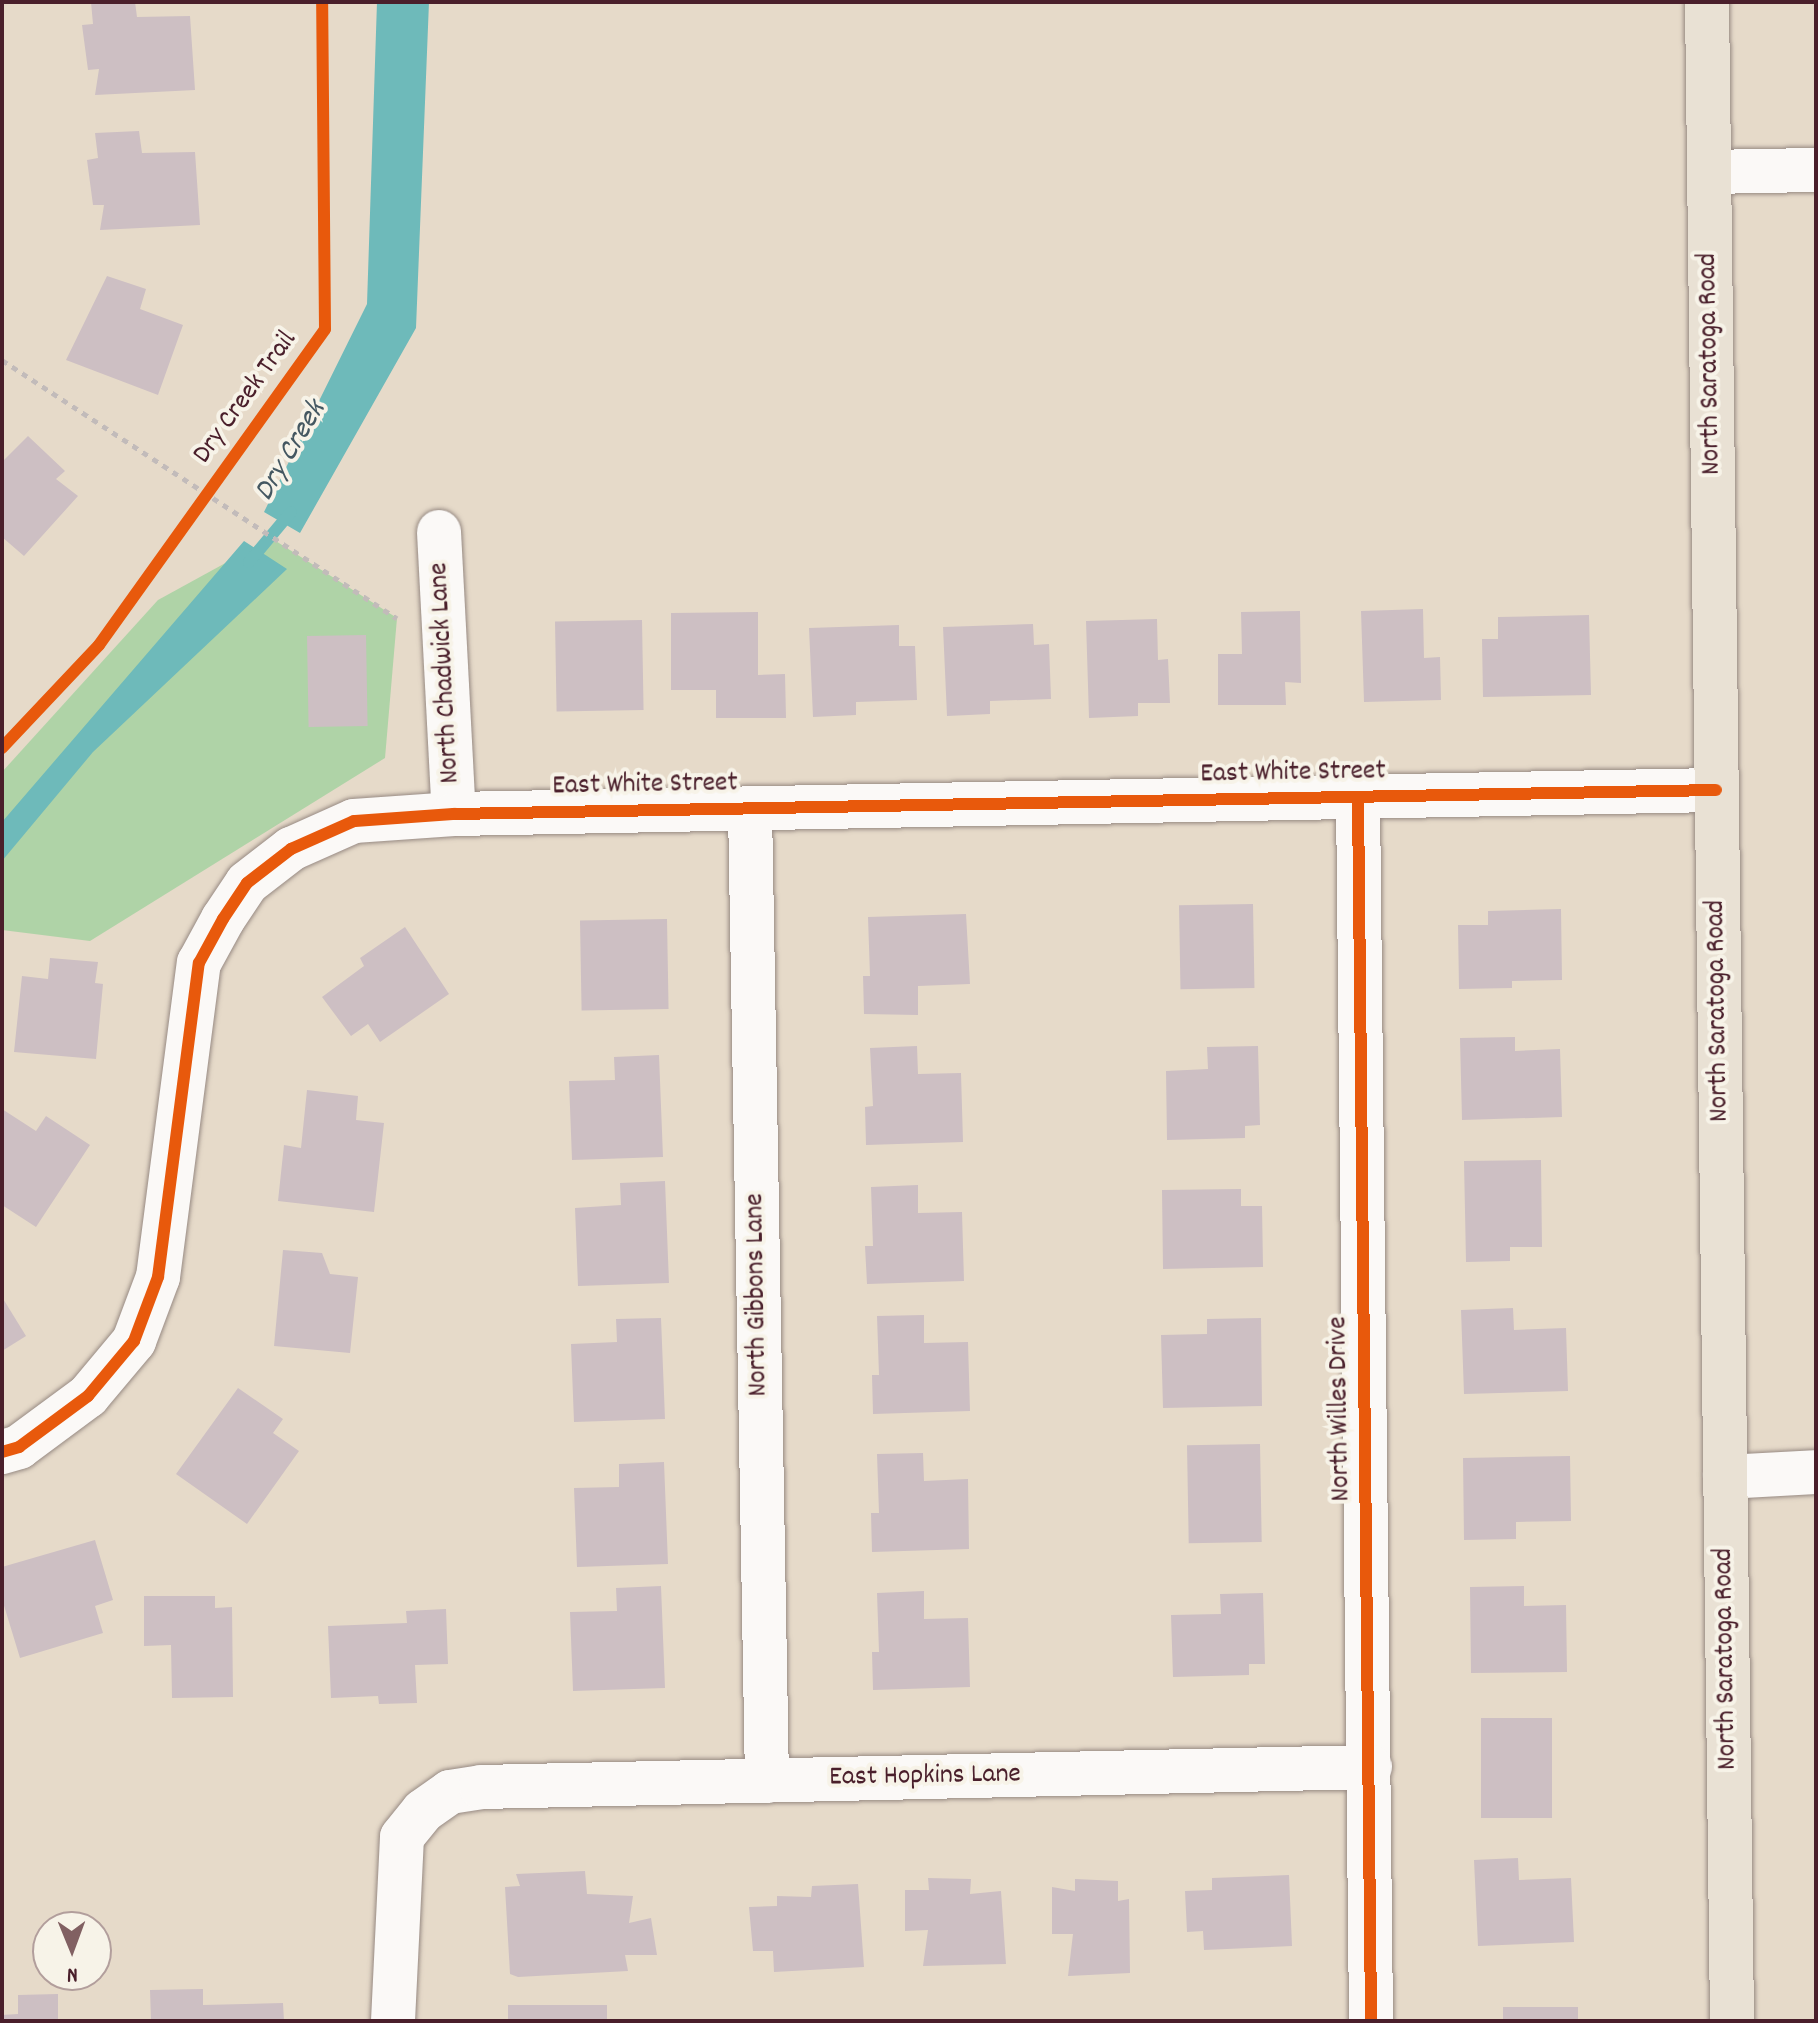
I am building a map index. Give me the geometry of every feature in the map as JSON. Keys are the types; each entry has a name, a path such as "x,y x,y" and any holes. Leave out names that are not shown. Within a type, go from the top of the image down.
{"main road":[{"name":"North Saratoga Road","path":"1707,2 1732,2021"}],"street":[{"path":"1709,172 1816,170"},
{"name":"North Chadwick Lane","path":"439,532 454,814"},
{"name":"East White Street","path":"2,1452 19,1447 88,1396 134,1341 158,1277 199,963 247,883 291,849 354,821 454,814 1716,790"},
{"name":"North Willes Drive","path":"1358,797 1371,2021"},
{"name":"North Gibbons Lane","path":"750,808 767,1781"},
{"path":"1725,1477 1816,1472"},
{"name":"East Hopkins Lane","path":"393,2021 402,1837 436,1801 450,1792 481,1787 1370,1767"}],"path":[{"path":"2,360 397,618"}],"green space":[{"path":"271,538 397,618 385,758 90,941 2,930 2,772 158,600"}],"water":[{"path":"377,2 429,2 416,328 300,533 264,512 367,304"},
{"path":"244,541 287,569 93,752 2,861 2,822"}],"building":[{"path":"91,2 135,2 137,17 190,16 195,90 95,95 99,69 88,70 82,25 93,24"},
{"path":"139,131 142,153 195,152 200,225 100,230 104,205 93,205 87,160 98,158 95,133"},
{"path":"107,276 146,289 140,309 183,325 158,395 66,360"},
{"path":"28,436 65,471 56,479 78,496 24,556 2,537 2,462"},
{"path":"1423,609 1424,658 1440,657 1441,700 1364,702 1361,611"},
{"path":"1300,611 1301,683 1285,682 1286,705 1218,705 1218,654 1242,654 1241,612"},
{"path":"758,612 758,675 785,674 786,718 716,718 716,690 671,690 671,613"},
{"path":"1589,615 1591,695 1483,697 1482,639 1498,639 1498,617"},
{"path":"1157,619 1158,660 1168,659 1170,703 1138,703 1138,716 1089,718 1086,621"},
{"path":"642,620 644,710 557,712 555,622"},
{"path":"1033,624 1034,645 1049,644 1051,699 990,701 990,714 947,716 943,627"},
{"path":"899,625 899,646 915,646 917,700 856,702 856,715 813,717 809,628"},
{"path":"366,635 368,726 309,727 307,636"},
{"path":"1253,904 1254,988 1180,989 1179,905"},
{"path":"1561,909 1562,980 1512,981 1512,988 1459,989 1458,925 1488,925 1488,911"},
{"path":"966,914 970,984 918,986 918,1015 864,1014 863,976 870,976 868,917"},
{"path":"667,919 669,1009 582,1011 580,921"},
{"path":"405,927 449,994 380,1042 368,1024 351,1036 322,997 364,966 360,958"},
{"path":"50,958 98,962 95,983 103,984 96,1059 14,1052 22,976 48,979"},
{"path":"1515,1037 1515,1051 1560,1049 1562,1117 1462,1120 1460,1038"},
{"path":"917,1046 918,1074 961,1073 963,1142 866,1145 865,1107 873,1106 870,1048"},
{"path":"1258,1046 1260,1125 1245,1126 1245,1138 1167,1140 1166,1071 1208,1069 1207,1047"},
{"path":"659,1055 663,1157 572,1160 569,1081 615,1080 614,1057"},
{"path":"307,1090 358,1096 356,1120 384,1123 374,1212 278,1201 284,1145 301,1148"},
{"path":"2,1109 36,1131 46,1116 90,1145 36,1227 2,1205"},
{"path":"1541,1160 1542,1247 1510,1247 1510,1261 1466,1262 1464,1161"},
{"path":"665,1181 669,1283 578,1286 575,1208 621,1205 620,1183"},
{"path":"918,1185 918,1213 962,1212 964,1281 867,1284 865,1246 873,1246 871,1187"},
{"path":"1241,1189 1241,1206 1262,1206 1263,1267 1163,1269 1162,1190"},
{"path":"283,1250 322,1253 330,1274 358,1277 350,1353 274,1346"},
{"path":"2,1297 26,1336 2,1351"},
{"path":"1513,1308 1514,1330 1566,1328 1568,1391 1464,1394 1461,1310"},
{"path":"924,1315 924,1343 968,1342 970,1411 873,1414 872,1375 879,1375 877,1316"},
{"path":"661,1318 665,1419 574,1422 571,1344 617,1342 616,1319"},
{"path":"1261,1318 1262,1406 1163,1408 1161,1335 1207,1334 1207,1319"},
{"path":"238,1388 283,1419 273,1433 299,1451 247,1524 176,1474"},
{"path":"1260,1444 1262,1542 1189,1543 1187,1445"},
{"path":"923,1453 924,1481 968,1479 969,1549 872,1552 871,1513 879,1513 877,1454"},
{"path":"1570,1456 1571,1521 1516,1522 1516,1539 1464,1540 1463,1458"},
{"path":"664,1462 668,1564 577,1567 574,1488 619,1487 619,1464"},
{"path":"95,1540 113,1600 95,1606 103,1633 20,1658 2,1599 2,1567"},
{"path":"661,1586 665,1688 573,1691 570,1612 617,1611 616,1588"},
{"path":"1524,1586 1524,1606 1566,1605 1567,1672 1471,1673 1470,1587"},
{"path":"924,1591 924,1619 968,1618 970,1687 873,1690 872,1652 879,1652 877,1593"},
{"path":"1263,1593 1265,1664 1249,1664 1249,1675 1173,1677 1171,1615 1221,1614 1220,1594"},
{"path":"144,1596 215,1596 215,1608 232,1607 233,1697 172,1698 171,1645 144,1646"},
{"path":"446,1609 448,1664 415,1665 417,1703 379,1704 378,1696 331,1698 328,1626 407,1623 406,1611"},
{"path":"1481,1718 1552,1718 1552,1818 1481,1818"},
{"path":"1518,1858 1519,1880 1571,1878 1574,1942 1478,1946 1474,1860"},
{"path":"585,1871 587,1894 633,1896 629,1923 651,1918 657,1955 625,1955 628,1971 518,1977 510,1974 505,1887 520,1886 516,1874"},
{"path":"1289,1875 1292,1946 1204,1950 1203,1931 1187,1932 1185,1891 1212,1890 1212,1878"},
{"path":"928,1878 971,1879 970,1894 1001,1891 1006,1964 923,1966 928,1930 905,1931 905,1890 929,1890"},
{"path":"1075,1879 1118,1881 1118,1901 1129,1899 1130,1973 1068,1976 1073,1934 1052,1934 1052,1887 1075,1891"},
{"path":"858,1884 864,1967 774,1972 773,1951 753,1951 749,1907 777,1906 777,1896 811,1897 812,1886"},
{"path":"203,1989 203,2005 283,2003 284,2021 151,2021 150,1990"},
{"path":"58,1994 58,2021 2,2021 2,2015 18,2014 18,1995"},
{"path":"508,2005 607,2005 607,2021 508,2021"},
{"path":"1503,2007 1578,2007 1578,2021 1503,2021"}],"waterway":[{"name":"Dry Creek","path":"249,562 291,512"}],"cycle path":[{"name":"Dry Creek Trail","path":"2,748 99,645 325,329 322,2"},
{"path":"2,1452 19,1447 88,1396 134,1341 158,1277 199,963 223,919 247,883 291,849 354,821 454,814 1716,790"},
{"path":"1358,797 1371,2021"}]}
